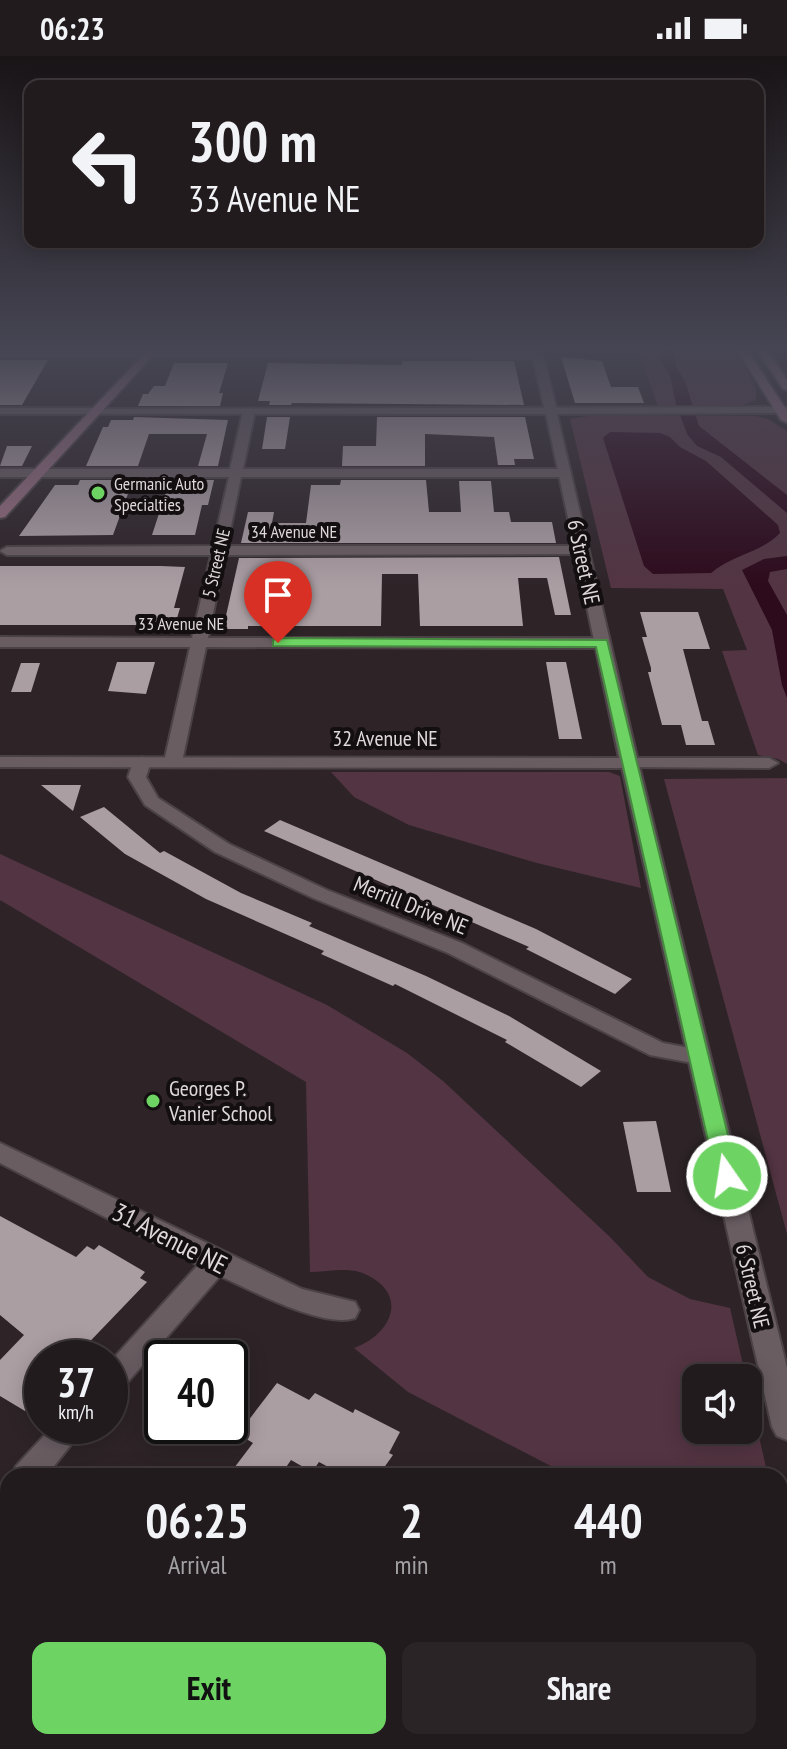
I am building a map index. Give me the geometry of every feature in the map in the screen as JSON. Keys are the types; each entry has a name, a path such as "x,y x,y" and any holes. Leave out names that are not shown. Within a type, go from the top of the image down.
{"main road":[{"path":"0,514 79,430"}],"street":[{"name":"5 Street NE","path":"173,762 245,430"},
{"name":"6 Street NE","path":"555,430 629,763 787,1427"},
{"path":"0,473 565,473"},
{"name":"34 Avenue NE","path":"7,551 581,550"},
{"name":"33 Avenue NE","path":"0,642 602,643"},
{"name":"32 Avenue NE","path":"0,762 769,763"},
{"name":"Merrill Drive NE","path":"142,762 137,777 151,801 222,848 320,894 455,948 553,994 658,1050 698,1056"},
{"name":"31 Avenue NE","path":"0,1152 216,1262 297,1299 345,1310"},
{"path":"128,1362 216,1262"},
{"path":"34,1468 55,1444"}],"shaded area":[{"path":"573,430 787,431 787,764 758,755 722,651 747,650 723,589 611,588"},
{"path":"686,430 704,430 787,495 787,513 721,457 697,446"},
{"path":"610,432 660,433 670,437 680,447 706,461 778,525 780,533 711,573 653,574 644,566 603,438"},
{"path":"787,556 787,569 770,572 768,581 787,615 787,698 772,630 742,570 764,559"},
{"path":"331,772 609,772 620,776 641,888 537,863 409,825 354,797"},
{"path":"787,778 787,1234 664,779"},
{"path":"0,854 327,1005 407,1053 443,1081 610,1237 648,1277 690,1299 730,1308 743,1364 682,1364 682,1444 761,1444 766,1468 555,1468 408,1392 354,1348 367,1342 385,1325 391,1304 388,1293 380,1284 360,1272 310,1272 306,1082 0,900"}],"building":[{"path":"102,430 226,430 218,466 198,466 207,434 149,434 138,466 86,466"},
{"path":"265,430 288,430 285,449 262,449"},
{"path":"377,430 528,430 534,459 514,459 515,465 498,465 494,437 425,434 425,466 342,466 343,446 376,446"},
{"path":"7,446 32,446 22,466 0,466"},
{"path":"80,480 133,480 113,535 19,536 55,485 78,485"},
{"path":"194,480 214,480 208,505 202,505 195,535 152,535 167,489 192,489"},
{"path":"341,480 426,480 429,512 461,512 459,481 491,481 494,512 509,512 511,522 552,522 556,543 241,543 248,512 274,512 272,523 306,523 311,485 340,485"},
{"path":"559,557 571,615 555,615 547,578 518,578 523,626 420,626 418,574 382,574 381,626 248,626 248,629 223,629 239,558"},
{"path":"0,566 185,567 174,608 180,608 175,625 0,625"},
{"path":"640,612 698,612 710,649 683,649 702,721 708,721 715,745 686,745 681,725 662,725 648,672 651,668 642,637 647,637"},
{"path":"117,662 155,662 146,694 108,691"},
{"path":"546,662 566,662 582,739 559,739"},
{"path":"21,663 40,663 31,692 11,692"},
{"path":"41,785 81,785 73,811"},
{"path":"104,807 160,853 164,851 241,893 312,923 309,926 426,976 509,1016 601,1071 581,1087 505,1042 507,1040 395,984 393,986 321,954 324,951 206,899 125,854 80,817"},
{"path":"280,820 536,929 632,979 615,994 526,949 529,947 264,831"},
{"path":"656,1121 671,1192 637,1192 623,1122"},
{"path":"0,1216 76,1257 87,1246 94,1250 99,1245 145,1272 140,1278 147,1282 91,1340 24,1340 24,1410 0,1396 0,1360 24,1335 0,1315"},
{"path":"277,1383 309,1400 315,1393 400,1432 389,1453 393,1455 384,1468 330,1468 319,1462 315,1468 305,1468 291,1460 286,1468 234,1468 253,1443 248,1440 248,1421"}],"place":[{"name":"Germanic Auto Specialties","path":"98,493"},
{"name":"Georges P. Vanier School","path":"153,1101"}],"route":[{"path":"278,643 602,643 727,1176"}]}
